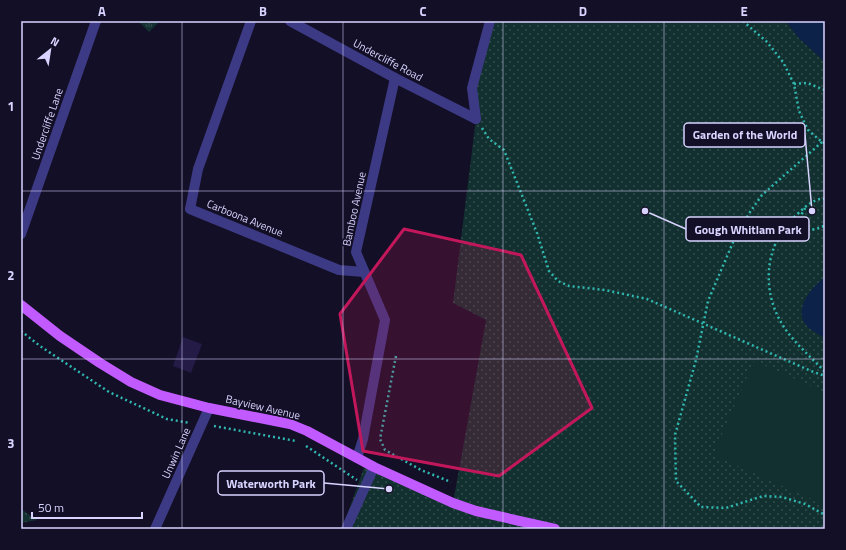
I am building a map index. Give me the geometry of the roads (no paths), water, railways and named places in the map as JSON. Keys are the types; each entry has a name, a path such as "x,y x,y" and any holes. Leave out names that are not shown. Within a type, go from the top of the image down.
{"main road":[{"name":"Bayview Avenue","path":"21,305 60,336 100,363 131,382 160,395 209,408 290,424 307,431 358,458 453,504 476,511 555,529"}],"street":[{"name":"Undercliffe Lane","path":"21,234 96,21"},
{"name":"Carboona Avenue","path":"252,21 198,169 190,209 339,270 364,272"},
{"name":"Undercliffe Road","path":"290,21 395,78 476,118 472,88 490,21"},
{"name":"Bamboo Avenue","path":"358,458 385,320 356,252 395,78"},
{"name":"Unwin Lane","path":"155,529 209,408"},
{"path":"346,529 374,466"}],"water":[{"path":"786,21 825,21 825,62 798,37"},
{"path":"825,277 825,338 812,331 806,325 802,312 806,298 815,286"}],"place":[{"name":"Gough Whitlam Park","path":"645,211"},
{"name":"Garden of the World","path":"812,211"},
{"name":"Waterworth Park","path":"389,489"}]}
